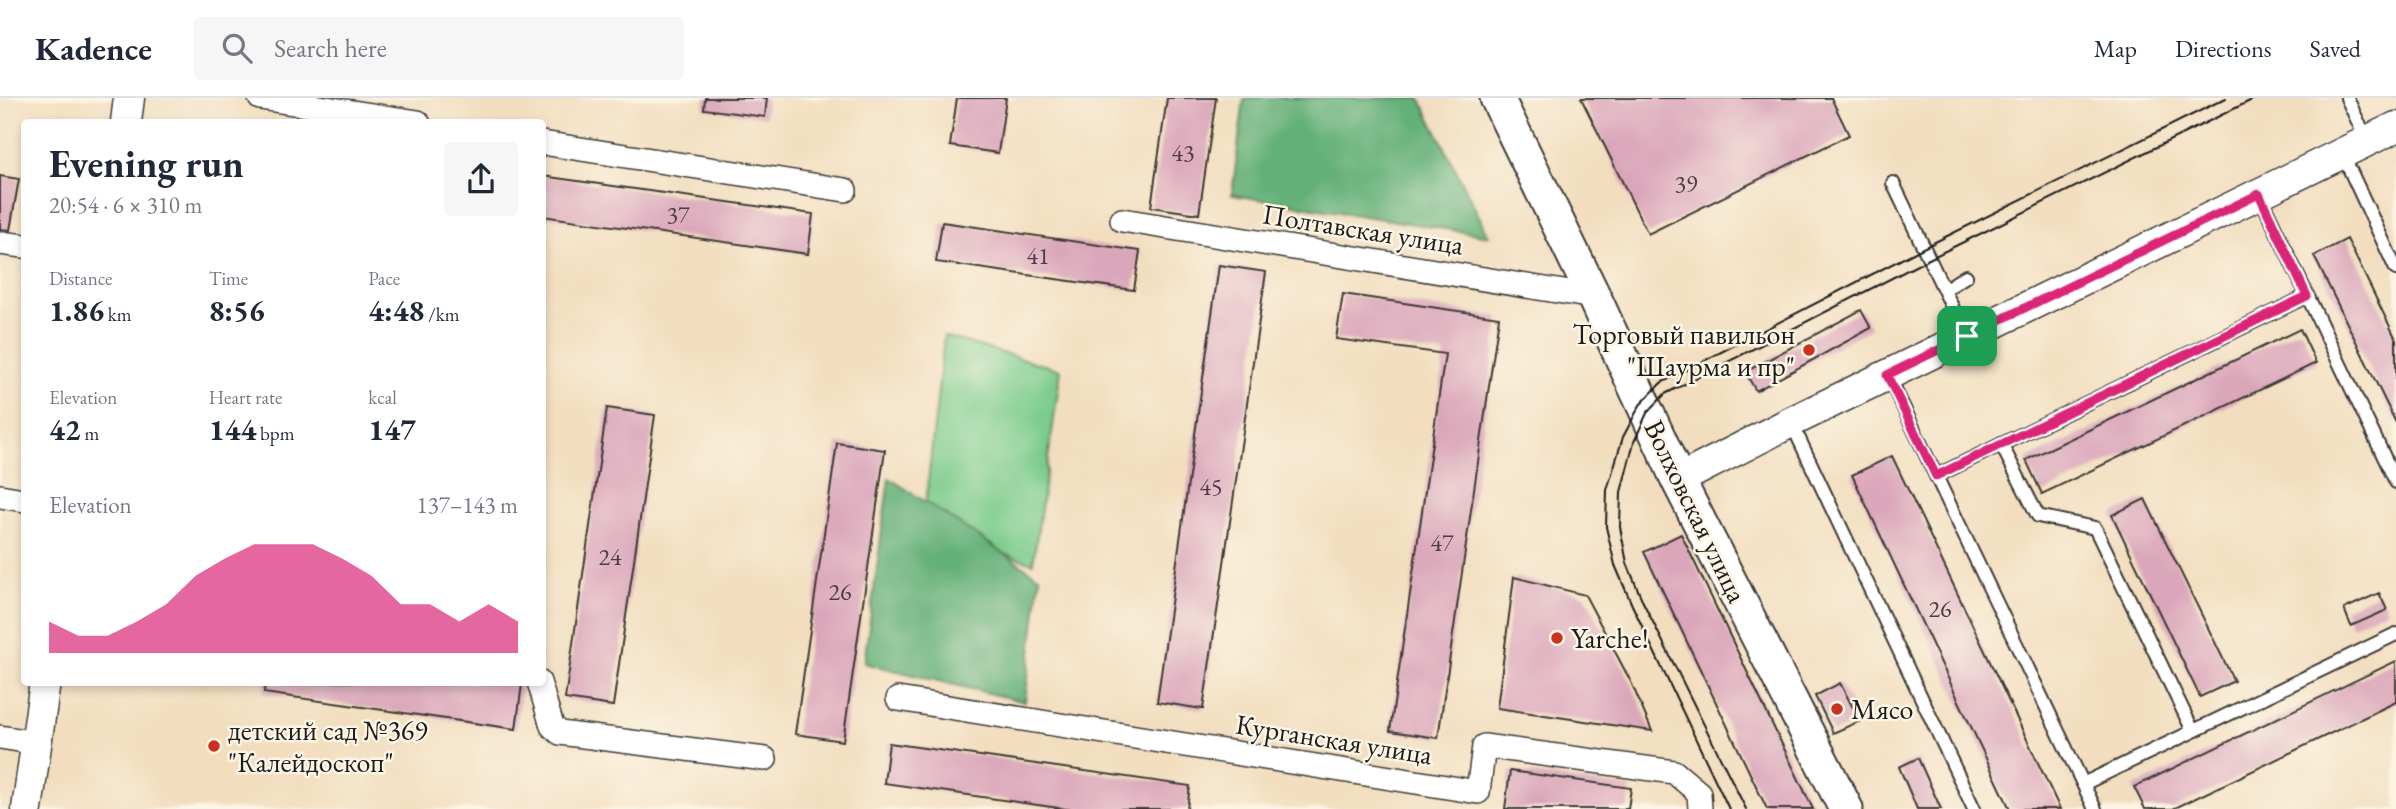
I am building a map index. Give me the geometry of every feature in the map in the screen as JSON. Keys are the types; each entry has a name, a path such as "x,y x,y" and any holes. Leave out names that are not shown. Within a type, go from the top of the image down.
{"main road":[{"name":"Волховская улица","path":"1497,98 1594,297 1678,480 1846,809"}],"street":[{"path":"126,119 129,98"},
{"path":"260,98 398,119"},
{"path":"1678,480 1790,422 2396,127"},
{"path":"546,144 845,190"},
{"name":"Полтавская улица","path":"1122,220 1594,297"},
{"path":"0,243 21,246"},
{"path":"0,496 21,500"},
{"path":"27,809 44,686"},
{"path":"540,686 552,726 560,733 765,760"},
{"name":"Курганская улица","path":"898,699 1478,792 1484,746 1660,770 1674,772 1699,793 1700,809"},
{"path":"0,737 37,743"}],"lane":[{"path":"2347,98 2354,147 2396,269"},
{"path":"1893,183 1967,336"},
{"path":"2259,194 2396,482"},
{"path":"1944,290 1966,276"},
{"path":"1936,476 2307,296"},
{"path":"1887,375 2095,809"},
{"path":"1790,422 1975,809"},
{"path":"2001,444 2038,516 2095,528 2193,732"},
{"path":"2083,784 2396,634"}],"green space":[{"path":"1244,98 1420,98 1489,236 1232,195"},
{"path":"944,336 1061,370 1033,563 923,528"},
{"path":"889,478 1040,577 1025,702 864,663"}],"building":[{"path":"705,98 767,98 765,117 704,109"},
{"path":"957,98 1006,98 998,153 950,146"},
{"path":"1167,98 1216,98 1199,214 1151,207"},
{"path":"1581,98 1831,98 1849,135 1648,234"},
{"path":"0,176 19,179 10,230 0,229"},
{"path":"546,177 813,214 808,254 546,217"},
{"path":"942,222 1140,251 1134,290 936,262"},
{"path":"2347,239 2396,339 2396,423 2314,256"},
{"path":"1219,265 1266,272 1203,709 1157,702"},
{"path":"1343,294 1499,317 1438,738 1390,731 1445,354 1336,339"},
{"name":"Торговый павильон \"Шаурма и пр\"","path":"1861,310 1871,328 1756,391 1745,372"},
{"path":"2300,329 2316,363 2042,494 2026,460"},
{"path":"607,408 655,415 613,706 565,699"},
{"path":"837,443 885,450 843,741 795,734"},
{"path":"1892,456 2060,809 2010,809 1852,475"},
{"path":"2145,499 2234,681 2200,697 2112,515"},
{"path":"1681,534 1813,809 1767,809 1644,552"},
{"name":"Yarche!","path":"1514,577 1585,595 1631,682 1652,731 1497,708"},
{"path":"2379,593 2387,610 2351,626 2344,609"},
{"path":"2396,661 2396,702 2173,809 2145,809 2134,787"},
{"name":"Мясо","path":"1840,683 1860,721 1833,733 1815,696"},
{"path":"265,686 522,686 516,729 264,693"},
{"path":"889,743 1190,786 1187,809 1066,809 884,783"},
{"path":"1918,758 1941,809 1917,809 1899,767"},
{"path":"1510,771 1631,788 1628,809 1505,809"}],"tram line":[{"path":"1729,809 1632,605 1615,565 1606,527 1607,490 1623,437 1640,405 1661,383 1923,248 2226,98"},
{"path":"1746,809 1642,600 1627,563 1620,527 1621,492 1634,442 1647,413 1665,394 1929,259 2256,98"}],"place":[{"name":"Торговый павильон \"Шаурма и пр\"","path":"1809,350"},
{"name":"Yarche!","path":"1557,638"},
{"name":"Мясо","path":"1837,709"},
{"name":"детский сад №369 \"Калейдоскоп\"","path":"214,746"}],"route":[{"path":"2259,194 2307,296 1936,476 1887,375 1967,336 2259,194"}]}
